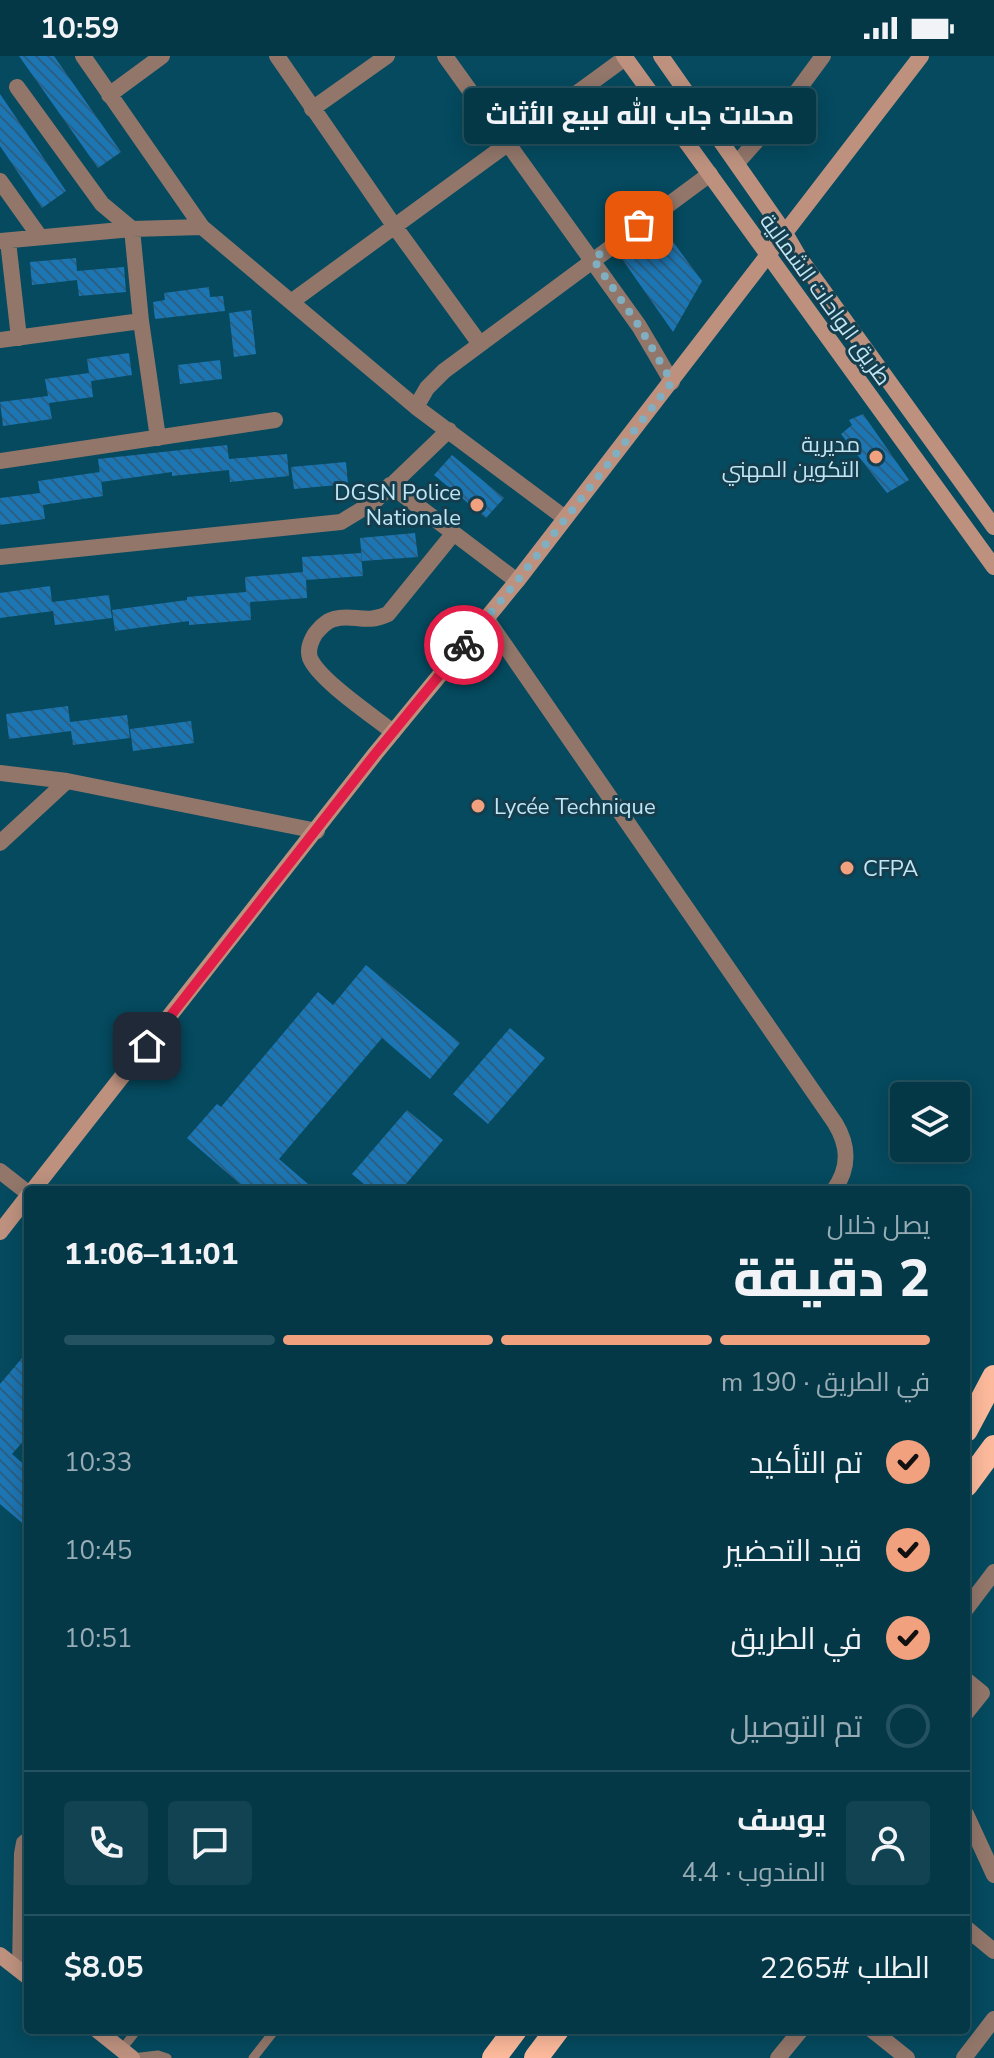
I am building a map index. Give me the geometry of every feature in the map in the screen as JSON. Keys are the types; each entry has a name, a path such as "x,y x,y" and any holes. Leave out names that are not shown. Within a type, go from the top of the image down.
{"highway":[{"path":"970,1422 994,1377"},
{"path":"970,1434 994,1403"},
{"path":"970,1480 994,1447"},
{"path":"970,1496 994,1472"},
{"path":"494,2058 512,2034"},
{"path":"536,2058 554,2034"}],"street":[{"path":"83,56 202,227 416,407 565,518"},
{"path":"109,95 162,56"},
{"path":"277,56 480,344"},
{"path":"312,109 387,56"},
{"path":"445,56 593,259 639,326 672,382"},
{"name":"طريق الواحات الشمالية","path":"661,56 799,257 991,517"},
{"path":"737,163 781,113 823,56"},
{"path":"36,1186 393,732 517,581 921,56"},
{"path":"291,302 625,57"},
{"name":"طريق الواحات الشمالية","path":"625,57 994,567"},
{"path":"17,87 102,204 132,229 141,321 158,438"},
{"path":"416,407 432,381 710,174"},
{"path":"0,181 40,237"},
{"path":"19,338 4,241 132,229 202,227"},
{"path":"0,340 141,321"},
{"path":"0,461 275,420"},
{"path":"0,557 341,522 374,502 449,430"},
{"path":"390,485 517,581"},
{"path":"393,732 324,677 311,660 311,642 318,631 336,618 376,620 388,614 453,534"},
{"path":"486,618 835,1123 846,1150 846,1165 837,1186"},
{"path":"0,773 67,781 317,831"},
{"path":"0,843 67,781"},
{"path":"0,1171 24,1189"},
{"path":"0,1232 24,1201"},
{"path":"970,1604 994,1572"},
{"path":"970,1683 988,1697 970,1710"},
{"path":"970,1823 994,1875"},
{"path":"24,1843 24,1973"},
{"path":"970,1931 994,1951"},
{"path":"0,1955 24,1973"},
{"path":"964,2058 994,2019"},
{"path":"102,2034 128,2056"},
{"path":"778,2058 798,2034"},
{"path":"877,2034 907,2058"}],"lane":[{"path":"136,2034 128,2056 158,2055 167,2058"},
{"path":"253,2058 272,2034"}],"building":[{"path":"19,56 54,56 121,152 98,168"},
{"path":"0,94 66,191 42,208 0,146"},
{"path":"662,227 702,281 673,332 620,256"},
{"path":"76,258 77,271 124,267 126,292 79,296 77,280 32,285 30,262"},
{"path":"209,287 210,297 223,296 225,311 155,319 153,302 165,300 164,293"},
{"path":"251,310 256,354 234,357 229,313"},
{"path":"129,353 132,375 91,381 93,397 49,403 52,419 3,426 0,402 48,396 45,379 89,373 87,359"},
{"path":"220,360 222,379 180,384 178,365"},
{"name":"مديرية التكوين المهني","path":"863,414 909,480 887,493 841,434 852,425 849,420"},
{"path":"227,445 229,459 287,454 289,476 230,482 229,470 172,476 172,472 101,482 98,459"},
{"path":"452,455 504,498 486,518 434,475"},
{"path":"346,462 348,484 294,489 291,467"},
{"path":"100,472 103,496 43,505 45,519 0,525 0,498 40,493 38,481"},
{"path":"415,533 418,557 362,561 360,538"},
{"path":"361,553 363,576 306,580 307,598 250,602 251,620 189,625 189,621 115,631 112,610 187,600 187,597 246,592 245,577 303,572 302,557"},
{"path":"50,586 52,602 109,595 112,618 55,625 53,611 0,618 0,593"},
{"path":"68,706 70,722 127,715 130,738 73,745 71,731 9,739 6,714"},
{"path":"191,721 194,743 133,751 130,729"},
{"path":"366,965 460,1043 430,1079 382,1038 279,1159 310,1186 242,1186 187,1138 217,1104 221,1107 318,992 333,1005"},
{"path":"510,1028 545,1058 488,1124 453,1094"},
{"path":"407,1110 443,1140 404,1186 366,1186 352,1174"},
{"path":"24,1356 24,1440 12,1454 24,1464 24,1525 0,1504 0,1384"}],"way so far":[{"path":"464,645 672,382 639,326 593,259 639,225"}],"place":[{"name":"محلات جاب الله لبيع الأثاث","path":"639,225"},
{"name":"مديرية التكوين المهني","path":"876,457"},
{"name":"DGSN Police Nationale","path":"477,505"},
{"name":"Lycée Technique","path":"478,806"},
{"name":"CFPA","path":"847,868"}],"route":[{"path":"147,1046 464,645"}]}
